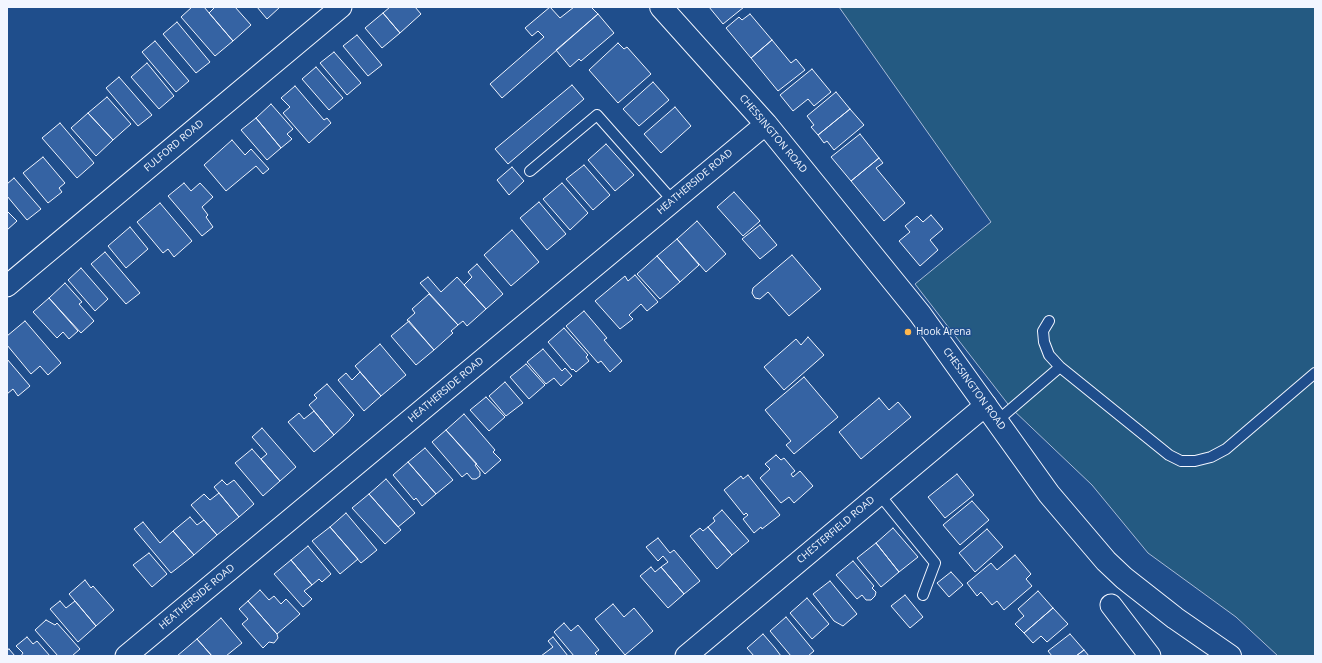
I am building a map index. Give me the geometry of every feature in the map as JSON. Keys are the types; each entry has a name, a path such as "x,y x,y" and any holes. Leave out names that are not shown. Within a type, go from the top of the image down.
{"main road":[{"name":"CHESSINGTON ROAD","path":"661,7 766,124 920,314 1049,494 1106,561 1124,578 1175,618 1230,656"}],"street":[{"name":"FULFORD ROAD","path":"7,286 341,7"},
{"name":"HEATHERSIDE ROAD","path":"126,656 766,124"},
{"name":"CHESTERFIELD ROAD","path":"686,656 880,494 991,413"},
{"path":"1111,605 1150,656"}],"lane":[{"path":"530,171 597,115 673,200"},
{"path":"1049,321 1043,331 1044,342 1049,355 1060,367 1159,448 1174,458 1187,462 1203,460 1226,449 1315,373"},
{"path":"991,413 1060,367"},
{"path":"880,494 935,563 923,596"}],"shaded area":[{"path":"839,7 1315,7 1315,656 1278,656 1236,617 1148,553 1092,485 1011,408 915,284 991,222"}],"building":[{"path":"192,7 204,7 233,41 215,56 181,17"},
{"path":"215,7 235,7 251,25 233,41 209,13"},
{"path":"257,7 280,7 267,19"},
{"path":"390,7 415,7 421,14 400,33 383,13"},
{"path":"550,7 560,18 574,7 591,7 598,14 502,98 490,84 544,37 538,31 532,36 525,28"},
{"path":"709,7 744,7 723,24"},
{"path":"383,13 400,33 382,48 365,28"},
{"path":"598,14 614,33 581,61 579,59 570,67 556,50"},
{"path":"750,14 772,40 751,58 726,28 739,17 742,20"},
{"path":"177,22 210,62 196,73 163,34"},
{"path":"357,35 382,65 368,76 343,46"},
{"path":"772,40 791,63 796,59 805,70 778,91 751,58"},
{"path":"155,41 189,81 176,92 142,52"},
{"path":"618,43 624,49 627,47 651,74 618,103 589,70"},
{"path":"334,52 361,83 347,95 320,63"},
{"path":"147,63 174,96 159,109 131,77"},
{"path":"316,67 343,98 329,110 302,79"},
{"path":"812,69 831,92 814,106 808,99 793,111 780,95"},
{"path":"119,77 152,115 138,126 106,88"},
{"path":"653,82 669,100 639,126 623,109"},
{"path":"572,85 584,99 508,164 495,149"},
{"path":"295,86 324,120 327,118 331,123 309,143 283,113 290,107 281,98"},
{"path":"836,92 850,109 818,135 811,127 814,125 807,116"},
{"path":"107,97 131,124 113,140 88,113"},
{"path":"271,104 293,129 287,134 292,139 281,148 256,118"},
{"path":"675,107 691,126 661,153 644,134"},
{"path":"850,109 864,125 834,150 827,141 824,143 818,135"},
{"path":"88,113 113,140 96,156 71,128"},
{"path":"256,118 281,148 267,160 241,130"},
{"path":"60,123 94,163 77,178 42,138"},
{"path":"860,134 879,158 851,181 831,157"},
{"path":"232,140 245,155 251,149 269,169 263,174 256,166 226,191 204,165"},
{"path":"606,144 634,175 615,191 588,160"},
{"path":"43,157 65,183 59,188 62,192 48,203 23,173"},
{"path":"879,158 883,163 876,168 905,203 884,221 851,181"},
{"path":"584,165 610,195 593,210 566,179"},
{"path":"512,167 524,181 509,195 497,180"},
{"path":"14,178 41,209 27,220 7,196 7,184"},
{"path":"184,183 191,191 200,183 213,197 202,207 208,215 206,217 213,227 202,236 168,196"},
{"path":"562,183 588,213 570,230 543,199"},
{"path":"734,192 760,221 743,236 717,207"},
{"path":"539,202 566,234 547,250 520,218"},
{"path":"160,203 192,241 174,257 168,249 163,253 137,222"},
{"path":"7,211 17,221 7,230"},
{"path":"931,215 943,229 930,240 938,250 920,266 899,241 910,232 905,226 917,216 923,222"},
{"path":"697,221 726,254 706,272 677,239"},
{"path":"760,225 777,245 760,259 742,239"},
{"path":"130,227 148,249 126,268 108,246"},
{"path":"512,230 539,262 511,286 484,255"},
{"path":"677,239 699,265 680,282 657,256"},
{"path":"105,252 140,293 126,304 91,264"},
{"path":"792,255 821,289 789,316 768,292 760,299 755,298 752,293 753,288"},
{"path":"657,256 680,282 660,299 637,274"},
{"path":"477,264 503,294 486,309 464,285 472,277 468,272"},
{"path":"81,268 108,299 95,311 68,280"},
{"path":"635,275 658,302 647,311 641,304 629,315 633,319 620,329 595,301 625,276 628,281"},
{"path":"428,277 441,292 457,277 486,309 467,326 463,321 458,325 420,283"},
{"path":"65,283 82,302 79,304 94,321 81,333 49,298"},
{"path":"429,294 458,325 451,331 453,333 434,350 407,320 415,313 412,309"},
{"path":"49,298 78,331 69,339 63,332 57,338 33,312"},
{"path":"584,311 607,338 604,340 622,361 610,372 601,361 598,363 566,326"},
{"path":"25,321 61,363 48,375 40,366 31,374 7,345 7,336"},
{"path":"409,321 434,350 416,365 391,336"},
{"path":"564,328 588,355 586,357 589,361 576,372 573,369 572,370 548,342"},
{"path":"808,337 824,355 784,390 764,367 796,339 801,345"},
{"path":"380,344 406,375 381,396 355,366"},
{"path":"543,349 562,371 565,368 572,376 561,386 554,378 546,384 527,362"},
{"path":"7,359 30,386 18,396 13,389 7,394"},
{"path":"526,364 545,385 529,399 510,377"},
{"path":"360,372 381,396 364,411 338,380 346,373 352,380"},
{"path":"804,377 838,417 794,454 786,445 791,441 765,410"},
{"path":"505,382 523,403 506,416 489,396"},
{"path":"327,384 354,415 334,435 309,405 317,398 314,395"},
{"path":"486,397 505,417 489,431 470,410"},
{"path":"879,398 889,410 898,402 911,417 861,459 839,432"},
{"path":"314,411 334,435 314,452 288,422 299,413 304,419"},
{"path":"464,414 495,450 493,452 501,460 485,474 446,430"},
{"path":"262,428 296,467 280,481 261,459 267,454 252,437"},
{"path":"446,430 477,464 475,465 480,472 480,476 476,479 472,479 467,473 462,477 432,442"},
{"path":"425,448 453,480 436,494 408,462"},
{"path":"252,449 280,481 263,496 235,463"},
{"path":"776,455 781,460 784,458 795,471 791,474 793,477 800,471 813,486 794,503 789,497 781,503 760,478 770,469 765,464"},
{"path":"408,462 436,494 422,506 416,498 414,500 393,475"},
{"path":"957,474 974,495 945,518 928,497"},
{"path":"748,475 780,515 762,529 761,527 754,533 743,519 748,515 746,513 744,515 724,490 741,476 743,479"},
{"path":"386,479 415,513 398,527 369,494"},
{"path":"222,480 227,485 234,480 254,504 239,517 214,487"},
{"path":"219,493 239,517 217,535 191,505 204,494 210,500"},
{"path":"369,494 401,530 385,544 352,508"},
{"path":"972,501 989,520 960,545 943,525"},
{"path":"722,510 749,541 732,555 708,527 715,521 713,518"},
{"path":"346,513 377,550 361,563 330,527"},
{"path":"190,517 197,525 204,520 217,535 194,555 173,531"},
{"path":"143,522 160,543 173,531 194,555 171,573 134,529"},
{"path":"330,527 358,559 340,574 312,541"},
{"path":"708,527 732,555 717,569 690,536 700,528 703,531"},
{"path":"893,528 918,557 899,572 876,543"},
{"path":"987,529 1003,547 975,572 959,553"},
{"path":"658,538 670,553 674,550 700,581 684,594 661,567 668,562 663,556 658,561 646,547"},
{"path":"876,543 899,572 881,587 857,558"},
{"path":"308,546 331,574 322,582 319,579 312,585 291,560"},
{"path":"149,553 167,574 152,587 133,565"},
{"path":"1015,555 1031,574 1026,579 1032,586 1004,610 997,601 992,605 981,592 977,596 967,583 991,563 997,570"},
{"path":"291,560 312,585 304,591 312,599 303,607 274,574"},
{"path":"853,561 874,586 872,588 876,592 875,596 871,600 866,600 862,595 857,599 836,575"},
{"path":"651,567 655,572 661,567 684,594 668,608 640,576"},
{"path":"951,572 963,585 949,597 937,583"},
{"path":"85,580 91,588 93,586 114,610 96,626 69,594"},
{"path":"830,581 857,614 843,626 834,621 813,594"},
{"path":"260,590 269,600 274,596 281,604 286,599 300,614 277,634 248,601"},
{"path":"1038,591 1053,608 1024,633 1015,624 1024,616 1018,609"},
{"path":"905,595 923,617 910,628 891,606"},
{"path":"807,598 829,624 812,639 790,613"},
{"path":"60,601 66,608 75,601 96,626 78,642 50,609"},
{"path":"248,601 277,634 278,638 274,643 269,642 263,648 242,624 248,619 239,609"},
{"path":"613,604 624,617 634,608 653,631 625,655 595,619"},
{"path":"1053,608 1068,624 1047,642 1041,636 1033,643 1024,633"},
{"path":"786,617 814,651 808,656 791,656 770,631"},
{"path":"221,618 242,643 226,656 212,656 197,639"},
{"path":"46,620 55,625 57,623 80,649 72,656 58,656 35,630"},
{"path":"564,623 571,631 578,625 599,650 595,653 598,656 574,656 554,632"},
{"path":"763,634 781,656 754,656 747,648"},
{"path":"1070,634 1084,650 1076,656 1052,656 1048,651"},
{"path":"27,637 33,644 37,641 50,656 21,656 23,653 16,646"},
{"path":"553,637 568,656 541,656 553,647 548,641"},
{"path":"197,639 212,656 177,656"},
{"path":"9,649 15,656 7,656 7,650"},
{"path":"1084,650 1089,656 1076,656"}],"place":[{"name":"Hook Arena","path":"908,332"}]}
